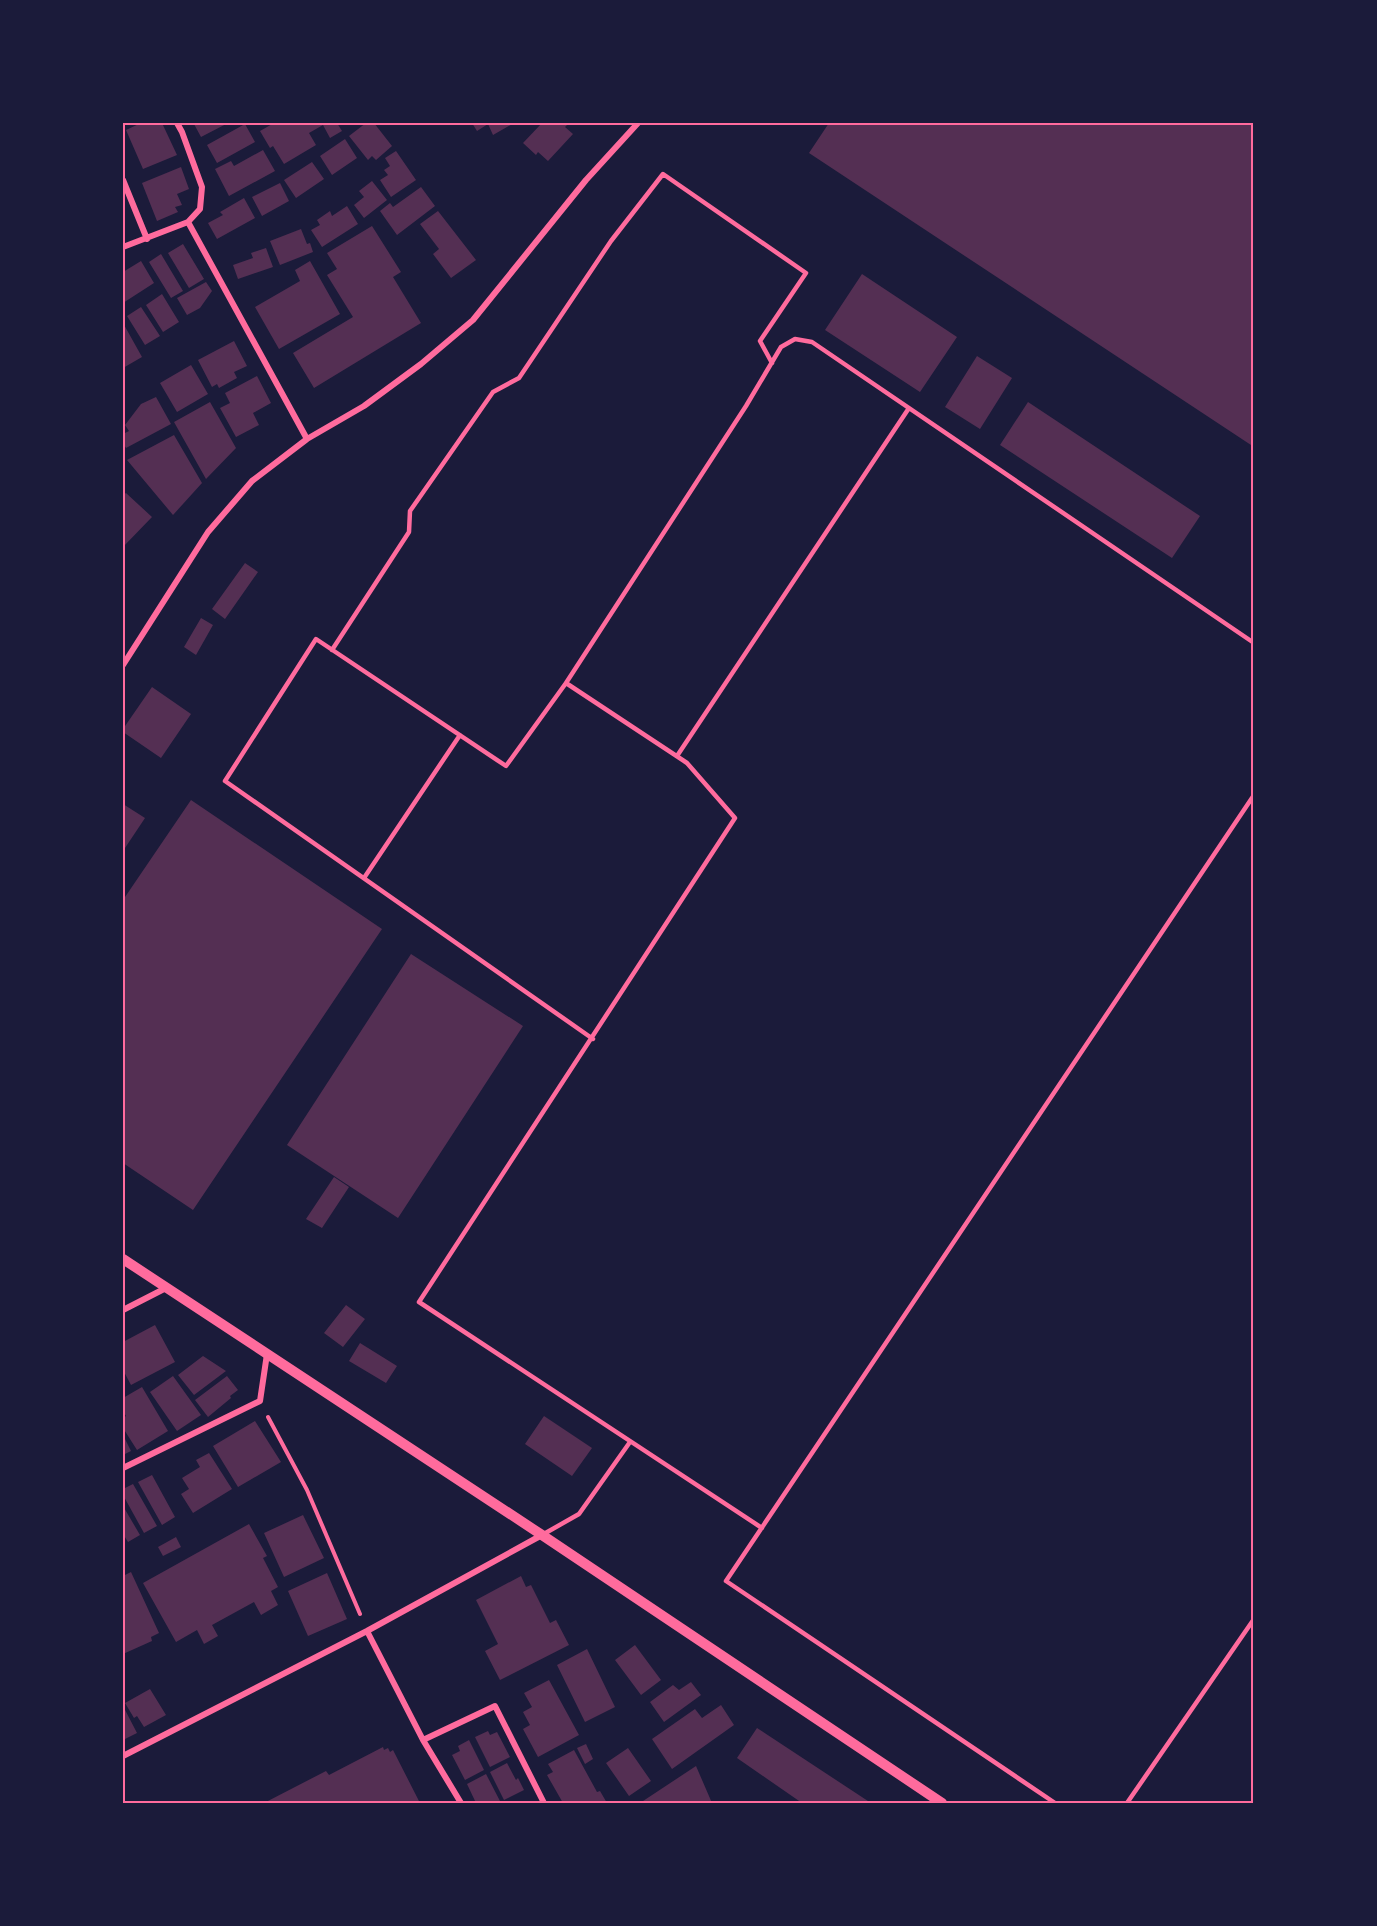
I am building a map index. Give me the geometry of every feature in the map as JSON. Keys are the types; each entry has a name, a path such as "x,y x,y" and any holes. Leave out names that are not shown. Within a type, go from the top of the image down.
{"street":[{"path":"123,247 188,222 201,209 202,187 177,123"},
{"path":"123,665 208,532 252,481 307,439 364,406 421,364 473,320 586,180 638,123"},
{"path":"123,180 147,238"},
{"path":"188,222 307,439"},
{"path":"123,1260 542,1535 942,1803"},
{"path":"123,1310 166,1288"},
{"path":"123,1468 260,1401 267,1354"},
{"path":"123,1756 367,1631 542,1535"},
{"path":"367,1631 423,1740 462,1803"},
{"path":"423,1740 495,1706 544,1803"}],"lane":[{"path":"332,650 409,532 410,511 493,392 519,378 611,241 663,174 806,273 760,341 772,363"},
{"path":"592,1038 225,781 316,639 506,766 566,683 746,406 781,347 795,339 812,342 1254,644"},
{"path":"677,756 909,408"},
{"path":"566,683 687,762 735,818 418,1302 762,1528"},
{"path":"364,878 460,735"},
{"path":"1055,1803 726,1581 1254,795"},
{"path":"542,1535 579,1514 630,1442"},
{"path":"1127,1803 1254,1619"}],"path":[{"path":"260,1401 307,1491 367,1631"}],"building":[{"path":"141,123 162,123 177,155 143,169 126,130"},
{"path":"228,123 201,137 194,124"},
{"path":"274,123 337,123 342,131 330,138 323,125 309,133 316,145 284,164 273,146 270,148 260,131"},
{"path":"366,123 374,123 392,146 376,160 372,156 368,160 349,136"},
{"path":"472,123 514,123 493,135 488,124 477,131"},
{"path":"542,123 569,123 565,127 573,134 548,161 538,152 536,155 523,143"},
{"path":"829,123 1254,123 1254,447 809,153"},
{"path":"245,124 255,142 217,163 207,145"},
{"path":"345,139 357,158 332,175 320,156"},
{"path":"263,150 275,171 229,196 215,169 231,161 234,166"},
{"path":"396,151 416,180 391,197 380,180 388,175 384,170 390,166 385,158"},
{"path":"312,162 324,179 296,198 284,180"},
{"path":"181,167 189,189 177,194 182,205 175,207 178,212 157,221 142,183"},
{"path":"372,181 387,200 364,218 354,205 364,197 359,191"},
{"path":"280,183 289,201 262,216 252,197"},
{"path":"421,187 435,206 397,235 380,211 390,203 393,207"},
{"path":"244,198 255,218 217,239 208,223 223,215 220,212"},
{"path":"347,206 358,224 322,247 311,230 320,225 317,220 330,211 332,216"},
{"path":"438,211 476,260 451,278 433,254 439,249 420,224"},
{"path":"372,226 401,272 393,277 421,323 314,388 293,353 353,317 327,275 337,269 327,253"},
{"path":"301,229 313,252 280,265 270,241"},
{"path":"183,244 204,279 189,288 168,253"},
{"path":"266,248 273,267 238,279 233,265 253,258 251,253"},
{"path":"161,254 183,291 171,298 149,262"},
{"path":"141,261 154,283 123,303 123,272"},
{"path":"310,261 340,314 279,349 255,307 300,281 295,270"},
{"path":"862,274 957,337 920,392 825,330"},
{"path":"206,282 212,291 200,308 187,315 177,298"},
{"path":"162,294 179,322 163,332 146,305"},
{"path":"141,307 160,336 145,345 127,316"},
{"path":"123,323 142,357 123,368"},
{"path":"234,341 247,366 234,372 237,378 219,388 217,384 212,387 198,360"},
{"path":"977,356 1012,378 980,429 945,407"},
{"path":"191,365 208,394 177,412 160,383"},
{"path":"257,376 271,403 253,413 259,425 236,437 220,408 230,403 225,393"},
{"path":"156,397 171,424 126,448 123,443 123,434 129,431 125,425 141,404"},
{"path":"210,402 236,448 206,479 174,422"},
{"path":"1028,402 1200,516 1172,558 1000,445"},
{"path":"174,435 202,483 173,515 127,460"},
{"path":"126,493 152,517 123,547 123,495"},
{"path":"245,563 258,572 225,619 212,609"},
{"path":"201,618 213,625 196,655 184,647"},
{"path":"152,687 191,714 161,758 123,732"},
{"path":"191,800 382,929 193,1210 123,1163 123,900"},
{"path":"123,804 145,818 123,851"},
{"path":"411,954 523,1026 398,1218 287,1145"},
{"path":"334,1177 349,1187 322,1228 306,1219"},
{"path":"346,1305 365,1319 343,1347 324,1333"},
{"path":"155,1325 175,1362 131,1385 123,1370 123,1342"},
{"path":"360,1343 397,1366 386,1383 349,1361"},
{"path":"203,1356 226,1371 194,1395 178,1375"},
{"path":"173,1376 201,1415 177,1431 150,1392"},
{"path":"227,1376 238,1390 208,1417 195,1400"},
{"path":"142,1387 168,1431 137,1450 123,1428 123,1418 126,1416 123,1411 123,1398"},
{"path":"544,1416 592,1448 572,1476 525,1444"},
{"path":"255,1421 281,1462 238,1487 213,1446"},
{"path":"123,1435 131,1451 123,1455"},
{"path":"209,1453 232,1489 193,1513 181,1494 189,1489 182,1478 200,1467 196,1460"},
{"path":"152,1475 175,1517 162,1525 138,1482"},
{"path":"133,1484 157,1526 144,1533 123,1495 123,1489"},
{"path":"123,1506 140,1535 128,1542 123,1534"},
{"path":"303,1515 324,1558 284,1577 264,1533"},
{"path":"249,1524 267,1556 263,1558 278,1587 271,1591 278,1605 261,1615 254,1602 212,1625 218,1636 204,1644 197,1630 176,1642 143,1583"},
{"path":"176,1537 181,1547 163,1556 158,1547"},
{"path":"131,1572 159,1633 151,1637 152,1641 123,1654 123,1576"},
{"path":"327,1573 347,1619 308,1636 288,1591"},
{"path":"521,1576 526,1587 531,1585 550,1623 556,1620 569,1645 500,1680 485,1651 498,1644 476,1600"},
{"path":"635,1645 661,1680 641,1695 615,1660"},
{"path":"587,1649 615,1707 585,1722 557,1665"},
{"path":"549,1680 579,1735 538,1757 523,1729 530,1725 523,1712 532,1707 524,1693"},
{"path":"691,1682 701,1695 664,1722 650,1702 673,1685 679,1690"},
{"path":"150,1689 166,1715 144,1727 137,1716 134,1718 125,1703"},
{"path":"721,1705 734,1725 672,1769 652,1739 695,1709 702,1718"},
{"path":"123,1706 137,1733 123,1740"},
{"path":"757,1728 871,1803 802,1803 737,1758"},
{"path":"488,1731 490,1735 497,1732 510,1757 490,1767 475,1737"},
{"path":"469,1740 484,1770 465,1780 452,1755 460,1751 458,1746"},
{"path":"586,1744 593,1759 585,1764 577,1748"},
{"path":"383,1747 384,1750 388,1748 390,1752 393,1750 420,1803 264,1803 326,1771 329,1775"},
{"path":"628,1748 651,1781 629,1796 606,1763"},
{"path":"574,1750 597,1792 600,1791 607,1803 563,1803 547,1775 553,1772 548,1764"},
{"path":"507,1763 524,1790 504,1800 490,1772"},
{"path":"696,1766 712,1803 640,1803"},
{"path":"486,1774 500,1801 497,1803 476,1803 467,1784"}]}
